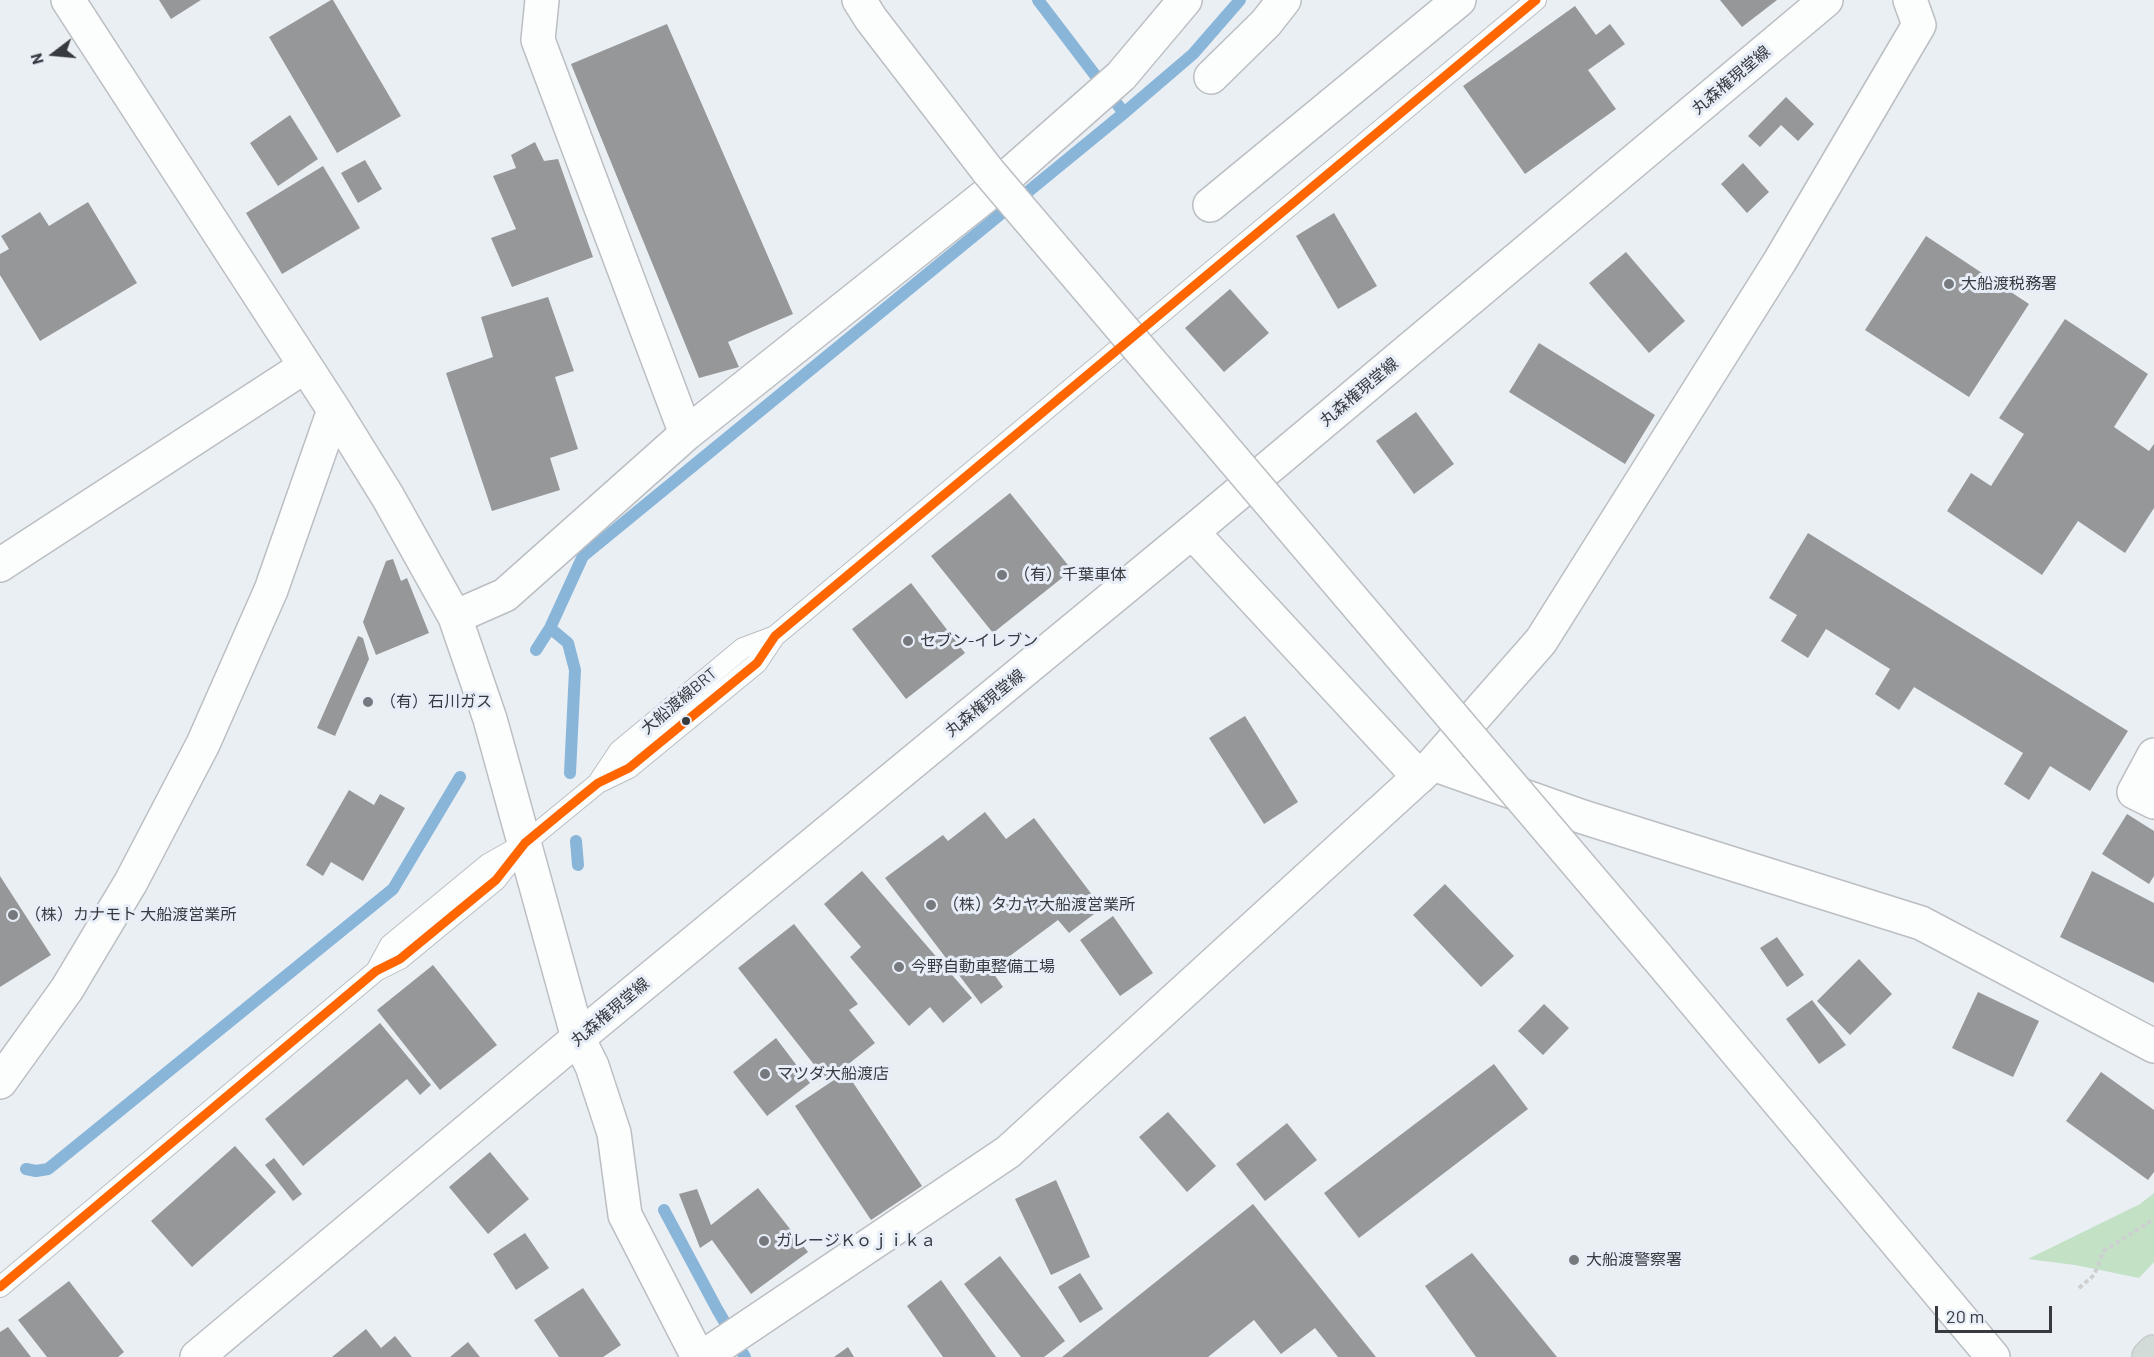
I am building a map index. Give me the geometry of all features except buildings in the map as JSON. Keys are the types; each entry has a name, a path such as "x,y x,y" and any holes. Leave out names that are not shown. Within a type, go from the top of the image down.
{"highway":[{"path":"2149,1357 2154,1352"}],"street":[{"path":"68,0 334,410 388,497 455,617 490,719 578,1038 592,1066 614,1133 625,1215 717,1347 1008,1152 1426,770 1540,641 1780,261 1919,25 1910,0"},
{"path":"542,0 538,40 686,434"},
{"path":"859,0 871,19 988,171 1658,957 1993,1357"},
{"path":"455,617 505,595 686,434 985,196 1121,76 1185,0"},
{"path":"1211,77 1266,23 1284,0"},
{"path":"1210,205 1458,0"},
{"name":"丸森権現堂線","path":"197,1357 578,1038 1192,532 1826,0"},
{"path":"0,565 304,367"},
{"path":"0,1082 67,988 120,901 203,744 271,591 334,410"},
{"path":"1192,532 1426,770 1921,923 2154,1046"},
{"path":"2154,755 2134,792 2154,802"}],"lane":[{"name":"大船渡線BRT","path":"0,1287 376,971 400,959 496,880 525,843 598,783 629,768 757,663 775,636 1536,0"}],"path":[{"path":"2079,1288 2094,1275 2104,1251 2154,1219"}],"green space":[{"path":"2154,1193 2154,1262 2139,1278 2075,1265 2028,1259 2140,1204"}],"waterway":[{"path":"1038,0 1124,113"},
{"path":"536,650 550,628 583,556 1124,113 1193,54 1240,0"},
{"path":"550,628 568,643 575,670 570,773"},
{"path":"26,1169 36,1171 48,1169 393,889 460,777"},
{"path":"576,841 578,865"},
{"path":"664,1210 745,1357"}],"transit line":[{"path":"0,1287 376,971 400,959 496,880 525,843 560,814 598,783 629,768 757,663 775,636 1536,0"}],"place":[{"name":"大船渡税務署","path":"1949,284"},
{"name":"（有）千葉車体","path":"1002,575"},
{"name":"セブン-イレブン","path":"908,641"},
{"name":"（有）石川ガス","path":"368,702"},
{"name":"（株）タカヤ大船渡営業所","path":"931,905"},
{"name":"（株）カナモト 大船渡営業所","path":"13,915"},
{"name":"今野自動車整備工場","path":"899,967"},
{"name":"マツダ大船渡店","path":"765,1074"},
{"name":"ガレージＫｏｊｉｋａ","path":"764,1241"},
{"name":"大船渡警察署","path":"1574,1260"}]}
